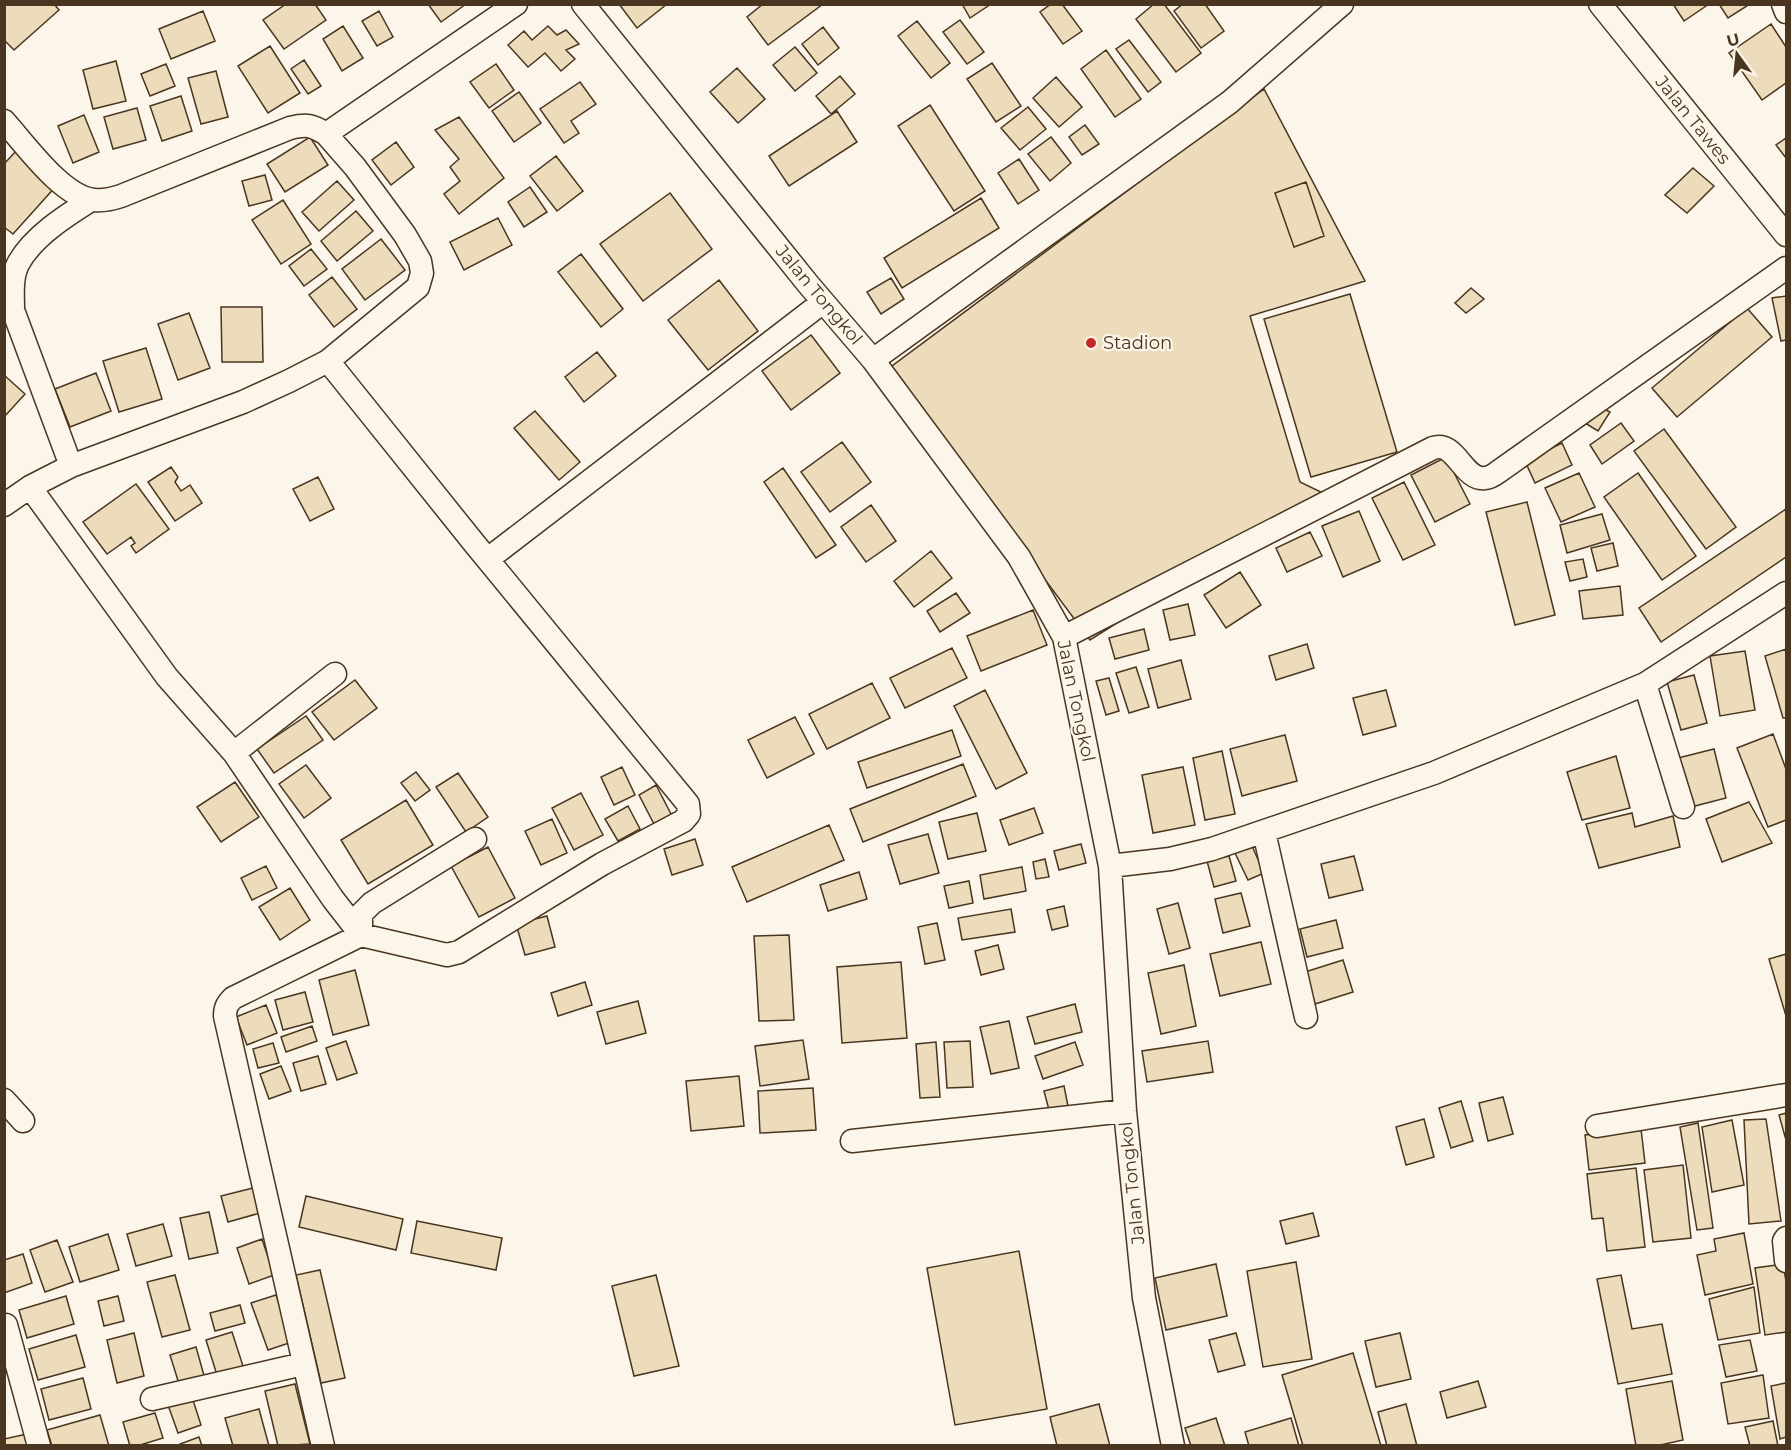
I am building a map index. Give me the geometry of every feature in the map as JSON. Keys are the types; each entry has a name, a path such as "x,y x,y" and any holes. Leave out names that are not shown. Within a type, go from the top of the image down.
{"street":[{"path":"326,134 516,4"},
{"name":"Jalan Tongkol","path":"583,4 823,302 873,360 1019,557 1064,637 1110,866 1125,1111 1144,1298 1173,1446"},
{"path":"873,360 1230,102 1342,4"},
{"name":"Jalan Tawes","path":"1600,4 1786,235"},
{"path":"1783,4 1786,12"},
{"path":"4,121 55,178 72,191 91,200 107,200 121,196 290,128 313,126 326,134 355,166 405,235 420,261 422,273 418,287 328,361 243,402 71,466 30,487 4,505"},
{"path":"71,466 13,310 12,286 18,264 29,249 57,221 91,200"},
{"path":"1064,637 1437,447 1444,447 1448,450 1477,478 1483,479 1498,472 1786,268"},
{"path":"488,560 823,302"},
{"path":"30,487 167,677 234,753 333,899 361,935 447,955 459,952 602,864 683,821 689,814 688,804 328,361"},
{"path":"1110,866 1170,859 1212,849 1434,773 1645,684 1786,593"},
{"path":"234,753 335,674"},
{"path":"1645,684 1683,807"},
{"path":"1264,832 1306,1017"},
{"path":"361,935 361,914 372,903 475,839"},
{"path":"323,1446 225,1009 233,998 361,935"},
{"path":"1597,1126 1786,1095"},
{"path":"4,1100 23,1121"},
{"path":"852,1141 1125,1111"},
{"path":"1786,1238 1784,1241 1786,1261"},
{"path":"6,1325 39,1446"},
{"path":"152,1399 303,1364"}],"building":[{"path":"4,4 54,4 59,10 14,50 4,40"},
{"path":"286,4 315,4 326,20 284,49 263,20"},
{"path":"428,4 466,4 441,22"},
{"path":"619,4 667,4 637,28"},
{"path":"763,4 823,4 768,45 747,17"},
{"path":"962,4 991,4 970,18"},
{"path":"1051,4 1062,4 1082,31 1063,44 1040,12"},
{"path":"1154,4 1164,4 1201,53 1176,72 1136,19"},
{"path":"1183,4 1205,4 1224,31 1201,48 1174,11"},
{"path":"1673,4 1709,4 1684,21"},
{"path":"1719,4 1750,4 1728,18"},
{"path":"203,11 215,41 171,59 159,29"},
{"path":"379,11 393,37 377,46 362,21"},
{"path":"960,20 984,52 967,64 943,32"},
{"path":"917,21 950,63 931,78 898,36"},
{"path":"1771,24 1786,47 1786,83 1762,100 1729,53"},
{"path":"343,26 363,58 342,71 323,39"},
{"path":"548,26 557,35 566,30 579,44 566,50 575,59 561,71 545,53 528,67 508,45 524,31 532,40"},
{"path":"823,27 839,48 818,65 802,44"},
{"path":"1129,40 1161,82 1148,92 1116,49"},
{"path":"270,46 300,93 268,113 238,66"},
{"path":"795,47 817,73 795,91 773,65"},
{"path":"1106,50 1141,99 1115,117 1081,69"},
{"path":"304,60 321,86 308,94 291,69"},
{"path":"116,61 126,101 93,109 83,70"},
{"path":"992,63 1021,106 996,122 967,79"},
{"path":"166,64 175,86 150,96 141,74"},
{"path":"496,64 514,90 489,108 470,82"},
{"path":"737,68 765,99 738,123 710,92"},
{"path":"216,71 228,117 201,124 188,78"},
{"path":"840,76 855,94 831,114 816,96"},
{"path":"1056,77 1082,107 1059,127 1033,98"},
{"path":"580,82 596,104 571,121 579,133 564,143 540,109"},
{"name":"Stadion","path":"1264,89 1365,281 1250,316 1300,482 1323,493 1090,640 888,369"},
{"path":"519,92 541,123 514,142 492,111"},
{"path":"181,96 192,131 162,141 150,106"},
{"path":"930,105 985,191 954,211 898,126"},
{"path":"1028,107 1046,129 1020,150 1001,128"},
{"path":"137,108 146,140 113,149 104,117"},
{"path":"837,111 857,142 789,186 769,156"},
{"path":"84,115 99,152 73,163 58,126"},
{"path":"459,117 504,178 459,214 444,194 460,181 450,167 459,159 435,130"},
{"path":"1085,125 1099,144 1082,155 1069,137"},
{"path":"310,137 328,165 285,192 267,164"},
{"path":"1051,137 1071,163 1050,181 1028,154"},
{"path":"1786,138 1786,158 1776,145"},
{"path":"396,142 414,167 391,185 372,160"},
{"path":"17,150 57,185 13,234 4,227 4,164"},
{"path":"556,156 583,191 557,211 530,176"},
{"path":"1019,159 1039,190 1018,204 998,173"},
{"path":"1693,168 1714,186 1687,213 1665,195"},
{"path":"265,175 272,200 249,206 242,181"},
{"path":"337,181 354,200 319,231 302,212"},
{"path":"1306,182 1324,236 1294,247 1275,193"},
{"path":"530,187 547,212 524,227 508,202"},
{"path":"670,193 712,249 643,301 600,244"},
{"path":"981,198 999,228 902,288 884,258"},
{"path":"283,200 311,244 281,264 252,220"},
{"path":"356,211 373,231 337,261 321,241"},
{"path":"498,218 512,245 464,270 450,242"},
{"path":"381,239 405,270 365,300 342,269"},
{"path":"311,249 327,269 304,286 289,266"},
{"path":"581,254 623,309 601,327 558,272"},
{"path":"332,277 357,309 334,327 309,295"},
{"path":"891,278 904,299 881,314 867,292"},
{"path":"719,280 758,331 708,370 668,320"},
{"path":"1471,288 1484,299 1466,313 1455,303"},
{"path":"1350,294 1397,452 1311,477 1264,319"},
{"path":"1786,296 1786,340 1781,341 1772,298"},
{"path":"221,307 262,307 263,362 222,362"},
{"path":"1747,308 1772,337 1677,417 1652,388"},
{"path":"189,313 210,368 178,380 158,324"},
{"path":"811,335 840,373 791,410 762,371"},
{"path":"146,348 162,399 119,412 103,361"},
{"path":"597,352 616,376 584,402 565,377"},
{"path":"96,373 111,411 70,427 55,389"},
{"path":"4,375 25,394 5,416 4,415"},
{"path":"1597,405 1610,412 1598,431 1585,423"},
{"path":"535,411 580,462 559,480 514,428"},
{"path":"1621,423 1634,441 1602,464 1590,445"},
{"path":"1664,429 1736,527 1706,549 1634,451"},
{"path":"842,442 871,482 830,512 801,472"},
{"path":"1562,443 1572,465 1535,483 1525,461"},
{"path":"1446,457 1470,504 1435,522 1411,475"},
{"path":"171,467 178,477 175,482 181,491 190,485 202,503 175,521 148,482"},
{"path":"783,468 836,545 816,558 764,482"},
{"path":"1579,473 1595,507 1561,522 1545,488"},
{"path":"1638,473 1696,556 1662,580 1604,497"},
{"path":"318,477 334,509 310,521 293,489"},
{"path":"1404,482 1435,545 1403,560 1372,498"},
{"path":"136,484 169,529 136,553 131,546 135,543 131,537 107,554 83,522"},
{"path":"1527,502 1555,615 1515,625 1486,512"},
{"path":"871,505 896,541 866,562 841,527"},
{"path":"1786,509 1786,557 1661,642 1639,608"},
{"path":"1359,511 1380,561 1343,577 1322,526"},
{"path":"1602,514 1610,540 1567,553 1560,525"},
{"path":"1310,532 1322,556 1287,572 1276,548"},
{"path":"1613,543 1618,566 1597,571 1591,548"},
{"path":"931,551 952,578 914,607 894,581"},
{"path":"1583,559 1587,577 1570,581 1565,562"},
{"path":"1240,572 1261,605 1226,628 1204,595"},
{"path":"1620,586 1623,615 1583,619 1579,591"},
{"path":"956,593 970,613 940,632 927,611"},
{"path":"1188,604 1195,635 1170,640 1163,610"},
{"path":"1033,610 1047,645 981,671 967,636"},
{"path":"1144,629 1149,650 1115,659 1109,638"},
{"path":"1307,644 1314,668 1276,680 1269,656"},
{"path":"952,648 967,678 905,708 890,678"},
{"path":"1786,649 1786,718 1783,718 1765,656"},
{"path":"1745,651 1755,710 1720,716 1710,656"},
{"path":"1181,660 1191,699 1158,708 1148,669"},
{"path":"1136,667 1149,707 1129,713 1116,673"},
{"path":"1694,675 1707,723 1681,730 1667,682"},
{"path":"1109,678 1119,711 1106,715 1096,681"},
{"path":"355,680 377,708 334,740 312,712"},
{"path":"872,683 890,718 827,749 809,714"},
{"path":"985,690 1027,773 996,789 954,706"},
{"path":"1386,690 1396,726 1363,735 1353,698"},
{"path":"306,716 323,740 274,773 257,749"},
{"path":"795,717 814,754 767,778 748,740"},
{"path":"952,730 961,756 867,788 858,762"},
{"path":"1773,734 1786,769 1786,820 1768,827 1737,748"},
{"path":"1285,735 1297,781 1242,796 1230,749"},
{"path":"1714,749 1726,798 1691,807 1678,758"},
{"path":"1222,751 1235,814 1205,820 1193,758"},
{"path":"1616,756 1630,808 1582,820 1567,772"},
{"path":"963,764 976,796 863,842 850,809"},
{"path":"306,765 331,798 304,818 279,784"},
{"path":"622,767 635,795 614,805 601,777"},
{"path":"1183,767 1195,825 1153,833 1142,775"},
{"path":"416,772 430,790 415,801 401,783"},
{"path":"458,773 488,817 466,832 436,787"},
{"path":"235,782 259,817 221,842 197,807"},
{"path":"656,785 672,816 655,826 639,795"},
{"path":"581,793 603,835 574,850 552,808"},
{"path":"406,800 433,845 368,884 341,840"},
{"path":"1749,802 1772,843 1722,862 1706,819"},
{"path":"628,806 640,829 618,841 605,819"},
{"path":"1034,808 1043,833 1009,845 1000,820"},
{"path":"977,813 986,851 948,859 939,822"},
{"path":"1632,813 1635,827 1673,816 1680,847 1599,868 1586,824"},
{"path":"552,819 567,853 541,865 525,831"},
{"path":"829,825 844,860 747,902 732,867"},
{"path":"928,834 939,873 900,884 888,845"},
{"path":"695,839 703,865 672,875 664,849"},
{"path":"1081,844 1086,863 1059,870 1054,851"},
{"path":"1252,846 1264,873 1248,880 1235,853"},
{"path":"488,847 515,898 479,917 451,866"},
{"path":"1229,856 1236,881 1214,887 1207,861"},
{"path":"1354,856 1363,890 1329,898 1321,864"},
{"path":"1045,859 1049,877 1036,879 1033,862"},
{"path":"266,866 277,888 252,900 241,878"},
{"path":"1022,867 1026,891 984,899 980,875"},
{"path":"859,872 867,899 828,911 820,885"},
{"path":"969,881 973,903 949,908 944,886"},
{"path":"290,888 310,920 280,940 259,907"},
{"path":"1241,893 1250,926 1223,933 1215,899"},
{"path":"1178,903 1190,948 1169,954 1157,909"},
{"path":"1064,906 1068,926 1052,930 1047,910"},
{"path":"1011,909 1015,932 962,940 958,918"},
{"path":"547,916 555,947 525,955 516,924"},
{"path":"1336,920 1343,948 1307,957 1300,929"},
{"path":"937,923 945,960 925,964 918,927"},
{"path":"789,935 794,1020 759,1021 754,936"},
{"path":"1261,942 1271,984 1220,996 1210,954"},
{"path":"998,945 1004,969 981,975 975,951"},
{"path":"1786,954 1786,1016 1769,959"},
{"path":"1343,960 1353,992 1315,1004 1305,972"},
{"path":"901,962 907,1038 842,1043 837,967"},
{"path":"1184,965 1196,1026 1161,1034 1148,973"},
{"path":"355,970 369,1025 333,1035 319,980"},
{"path":"585,982 592,1005 558,1016 551,993"},
{"path":"305,992 313,1022 283,1030 275,1000"},
{"path":"638,1001 646,1033 606,1044 597,1012"},
{"path":"1075,1004 1082,1032 1035,1044 1027,1017"},
{"path":"266,1005 277,1033 247,1045 236,1017"},
{"path":"1009,1021 1019,1068 991,1074 980,1027"},
{"path":"312,1026 317,1041 286,1052 281,1037"},
{"path":"803,1040 809,1079 760,1086 755,1046"},
{"path":"346,1041 357,1073 337,1080 326,1048"},
{"path":"970,1041 973,1087 947,1088 944,1042"},
{"path":"1208,1041 1213,1072 1147,1082 1142,1051"},
{"path":"936,1042 940,1097 920,1098 916,1044"},
{"path":"1075,1042 1083,1065 1043,1079 1035,1056"},
{"path":"273,1043 279,1063 258,1068 253,1049"},
{"path":"318,1056 326,1084 301,1091 293,1063"},
{"path":"281,1066 291,1091 269,1099 260,1074"},
{"path":"739,1076 744,1126 691,1131 686,1081"},
{"path":"1064,1086 1068,1106 1049,1110 1044,1091"},
{"path":"813,1088 816,1130 760,1133 758,1091"},
{"path":"1503,1097 1513,1134 1488,1141 1479,1103"},
{"path":"1461,1101 1473,1141 1451,1148 1439,1108"},
{"path":"1786,1113 1786,1140 1779,1115"},
{"path":"1424,1119 1434,1157 1406,1165 1396,1127"},
{"path":"1766,1119 1781,1221 1749,1224 1744,1120"},
{"path":"1732,1120 1744,1185 1712,1192 1702,1127"},
{"path":"1698,1123 1713,1228 1697,1230 1680,1127"},
{"path":"1641,1129 1645,1163 1589,1170 1585,1135"},
{"path":"1683,1165 1691,1238 1653,1242 1644,1170"},
{"path":"1636,1168 1645,1247 1607,1251 1603,1218 1592,1219 1587,1174"},
{"path":"253,1188 260,1213 228,1222 221,1196"},
{"path":"306,1196 403,1219 396,1250 299,1227"},
{"path":"209,1212 218,1253 189,1259 180,1218"},
{"path":"1313,1213 1319,1236 1286,1244 1280,1221"},
{"path":"417,1221 502,1238 496,1270 411,1253"},
{"path":"163,1224 172,1256 136,1266 127,1234"},
{"path":"1744,1233 1753,1284 1705,1295 1697,1255 1716,1251 1714,1239"},
{"path":"108,1234 119,1270 80,1282 69,1247"},
{"path":"262,1239 274,1275 249,1284 237,1248"},
{"path":"57,1240 73,1282 45,1292 30,1250"},
{"path":"1019,1251 1047,1409 955,1425 927,1268"},
{"path":"23,1254 32,1283 4,1293 4,1260"},
{"path":"1296,1262 1312,1359 1263,1367 1247,1271"},
{"path":"1216,1264 1227,1316 1166,1330 1155,1278"},
{"path":"1783,1264 1786,1281 1786,1332 1765,1335 1755,1268"},
{"path":"320,1270 345,1378 321,1383 296,1275"},
{"path":"175,1275 190,1330 162,1337 147,1282"},
{"path":"656,1275 679,1366 634,1376 612,1286"},
{"path":"1621,1275 1632,1329 1662,1324 1672,1374 1618,1384 1597,1279"},
{"path":"1754,1287 1760,1333 1718,1340 1709,1299"},
{"path":"276,1295 292,1342 268,1350 251,1303"},
{"path":"66,1296 74,1324 27,1338 19,1310"},
{"path":"118,1296 124,1321 104,1326 98,1301"},
{"path":"240,1305 245,1323 215,1331 210,1313"},
{"path":"232,1332 243,1366 217,1375 206,1340"},
{"path":"134,1333 144,1376 117,1383 107,1340"},
{"path":"1236,1333 1245,1365 1218,1372 1209,1340"},
{"path":"1400,1333 1411,1379 1376,1387 1365,1341"},
{"path":"76,1335 85,1367 38,1380 29,1349"},
{"path":"1750,1340 1757,1371 1726,1377 1719,1345"},
{"path":"196,1347 205,1379 180,1387 170,1355"},
{"path":"1353,1353 1381,1446 1303,1446 1282,1375"},
{"path":"1763,1375 1769,1418 1728,1424 1721,1383"},
{"path":"83,1378 91,1409 49,1420 41,1389"},
{"path":"1478,1381 1486,1407 1447,1418 1440,1392"},
{"path":"1672,1381 1683,1440 1656,1446 1636,1446 1626,1389"},
{"path":"1786,1383 1786,1437 1780,1439 1771,1386"},
{"path":"295,1384 310,1444 278,1446 265,1391"},
{"path":"192,1397 201,1425 178,1433 168,1405"},
{"path":"1099,1404 1110,1446 1057,1446 1050,1417"},
{"path":"1406,1404 1417,1446 1387,1446 1378,1412"},
{"path":"259,1409 269,1446 233,1446 225,1418"},
{"path":"155,1413 163,1438 130,1446 123,1422"},
{"path":"100,1415 109,1446 52,1446 47,1430"},
{"path":"1216,1418 1225,1446 1191,1446 1185,1428"},
{"path":"1291,1418 1299,1446 1249,1446 1245,1432"},
{"path":"1773,1421 1778,1446 1750,1446 1745,1427"},
{"path":"27,1434 30,1446 4,1446 4,1439"},
{"path":"199,1437 202,1446 180,1446 180,1444"}],"place":[{"name":"Stadion","path":"1091,343"}]}
